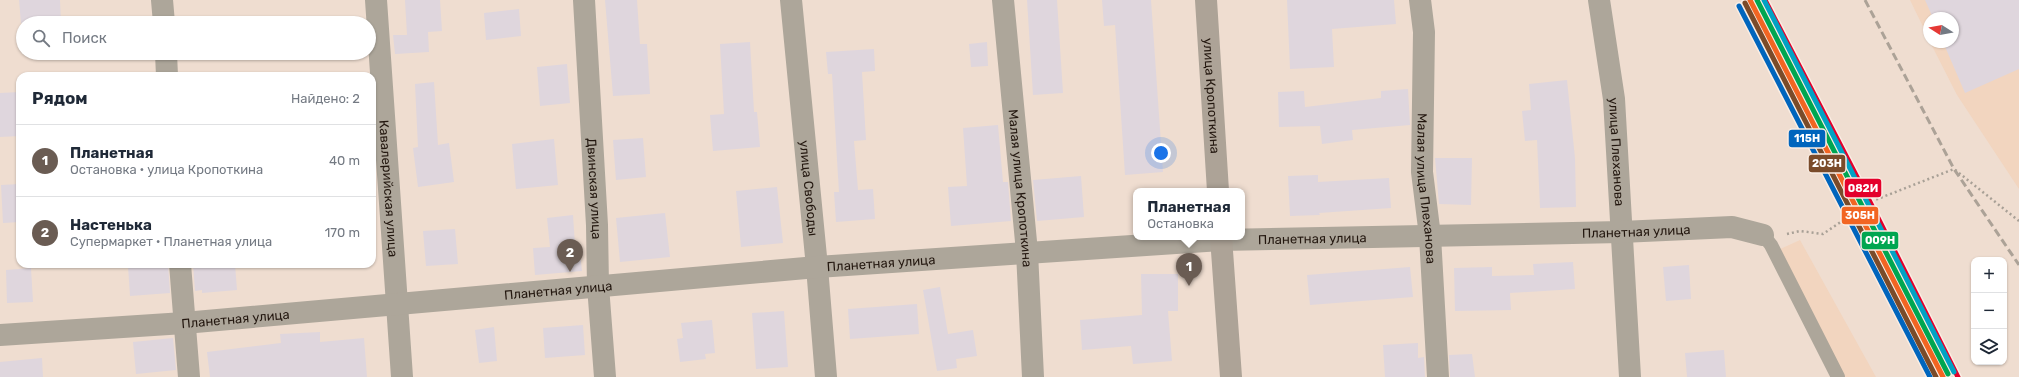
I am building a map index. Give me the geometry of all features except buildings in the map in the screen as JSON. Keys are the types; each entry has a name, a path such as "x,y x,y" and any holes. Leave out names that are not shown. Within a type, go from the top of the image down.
{"main road":[{"name":"улица Кропоткина","path":"1206,0 1218,188"},
{"path":"1221,240 1231,377"}],"street":[{"path":"162,0 163,16"},
{"name":"Кавалерийская улица","path":"376,0 402,377"},
{"name":"Двинская улица","path":"584,0 598,225 598,286 605,377"},
{"name":"улица Свободы","path":"791,0 817,266 826,377"},
{"name":"Малая улица Кропоткина","path":"1003,0 1027,252 1033,377"},
{"name":"Малая улица Плеханова","path":"1420,0 1424,32 1422,172 1430,236 1438,377"},
{"name":"улица Плеханова","path":"1599,0 1614,98 1630,377"},
{"path":"167,60 168,72"},
{"name":"Планетная улица","path":"1245,238 1621,232 1732,227 1763,234"},
{"name":"Планетная улица","path":"0,335 184,323 817,266 1193,240"},
{"path":"180,268 189,377"}],"lane":[{"path":"1763,234 1771,245 1838,377"}],"path":[{"path":"1763,234 1774,236 1800,231 1823,234 1870,202 1954,168 2019,221"}],"shaded area":[{"path":"1910,0 2019,0 2019,189 1957,95 1933,48 1959,48 1959,12 1923,12 1923,27"},
{"path":"1800,240 1876,377 1845,377 1778,250"}],"railway":[{"path":"1865,0 1954,169 2019,265"}],"transit line":[{"name":"305Н","path":"1750,0 1943,377"},
{"name":"009Н","path":"1757,0 1948,374"},
{"path":"1764,0 1954,372"},
{"name":"082И","path":"1765,0 1870,202 1958,377"},
{"name":"203Н","path":"1745,3 1936,377"},
{"name":"115Н","path":"1739,6 1930,377"}],"place":[{"name":"Настенька","path":"570,272"},
{"name":"Планетная","path":"1189,286"}]}
